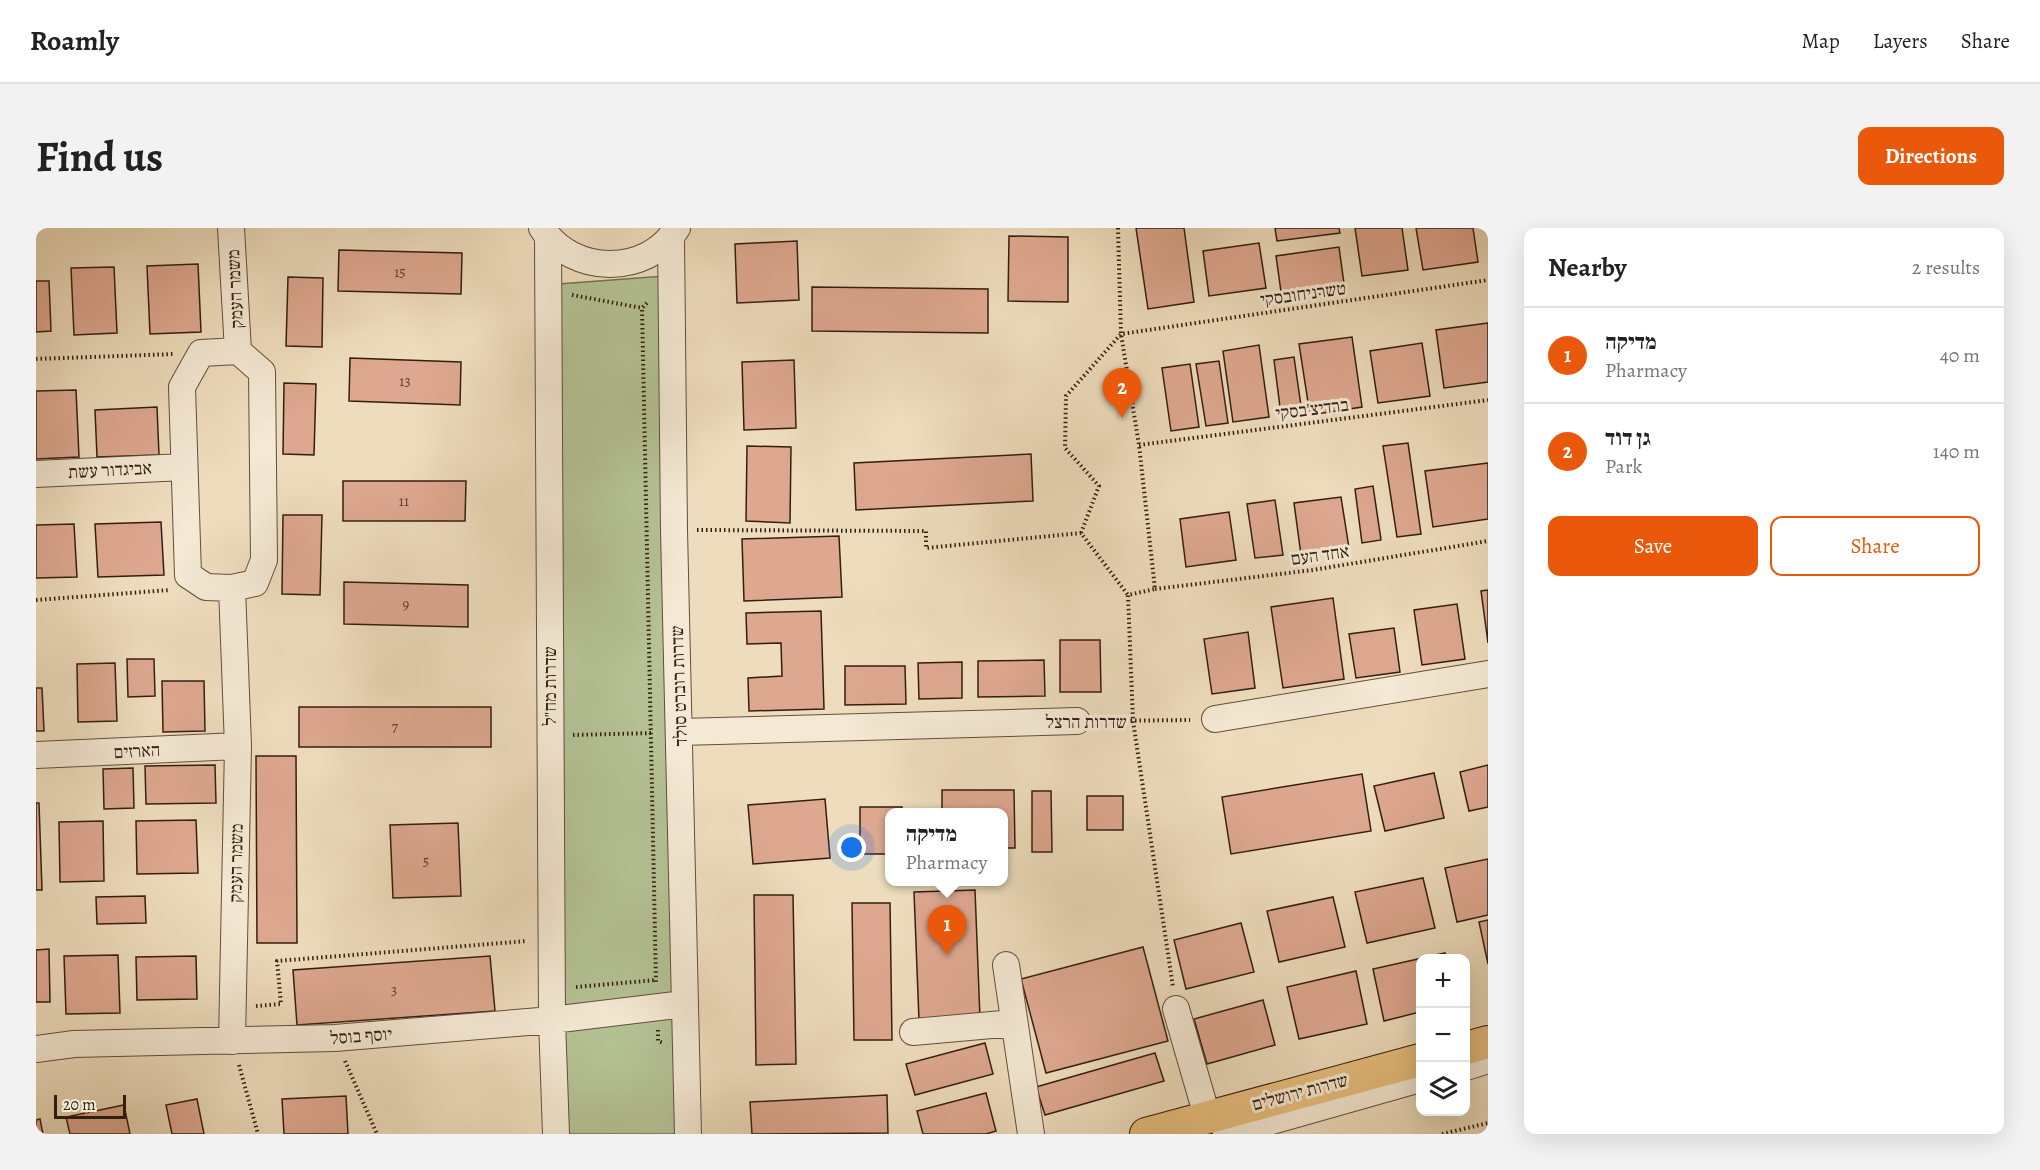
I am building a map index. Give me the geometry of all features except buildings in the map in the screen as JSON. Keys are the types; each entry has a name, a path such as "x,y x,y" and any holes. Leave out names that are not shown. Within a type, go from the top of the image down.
{"main road":[{"path":"1470,1047 1488,1042"},
{"name":"שדרות ירושלים","path":"1146,1134 1217,1125 1416,1061"}],"street":[{"name":"משמר העמק","path":"231,228 238,351"},
{"path":"545,233 569,255 596,264 623,264 649,255 674,233"},
{"name":"שדרות מח\"ל","path":"545,233 548,291 552,1020 556,1134"},
{"name":"שדרות רוברט סולד","path":"674,233 674,530 688,1134"},
{"name":"משמר העמק","path":"201,353 238,351 262,372 264,561 255,582 232,588 206,587"},
{"path":"201,353 182,387 188,575 206,587"},
{"name":"אביגדור עשת","path":"36,474 184,467"},
{"name":"משמר העמק","path":"232,588 238,746 232,1041"},
{"path":"1215,719 1488,674"},
{"name":"שדרות הרצל","path":"680,732 1077,721"},
{"name":"הארזים","path":"36,755 238,746"},
{"path":"1006,965 1031,1134"},
{"name":"יוסף בוסל","path":"36,1049 74,1044 335,1038 552,1020 684,1005"},
{"path":"1176,1009 1217,1125 1416,1080"},
{"path":"913,1032 1014,1023"},
{"path":"1470,1066 1488,1060"}],"path":[{"path":"1118,228 1121,334 1139,445 1155,589"},
{"name":"טשרניחובסקי","path":"1121,334 1488,280"},
{"path":"548,291 642,308"},
{"path":"1081,533 1099,486 1065,448 1066,396 1121,334"},
{"path":"36,359 201,353"},
{"name":"ברדיצ'בסקי","path":"1139,445 1488,400"},
{"path":"674,530 926,531 926,548 1081,533"},
{"path":"1081,533 1128,595 1133,721 1176,1009"},
{"name":"אחד העם","path":"1128,595 1155,589 1313,570 1488,542"},
{"path":"36,600 206,587"},
{"name":"שדרות הרצל","path":"1077,721 1215,719"},
{"path":"550,736 680,732"},
{"path":"260,1040 256,1005 281,1004 277,961 552,939"},
{"path":"552,990 656,980"},
{"path":"335,1038 377,1134"},
{"path":"232,1041 258,1134"},
{"path":"1442,1134 1488,1123"}],"green space":[{"path":"664,276 672,996 561,1010 546,285"},
{"path":"674,1018 678,1134 565,1134 561,1028"}],"place":[{"name":"גן דוד","path":"1122,418"},
{"name":"מדיקה","path":"947,955"}]}
